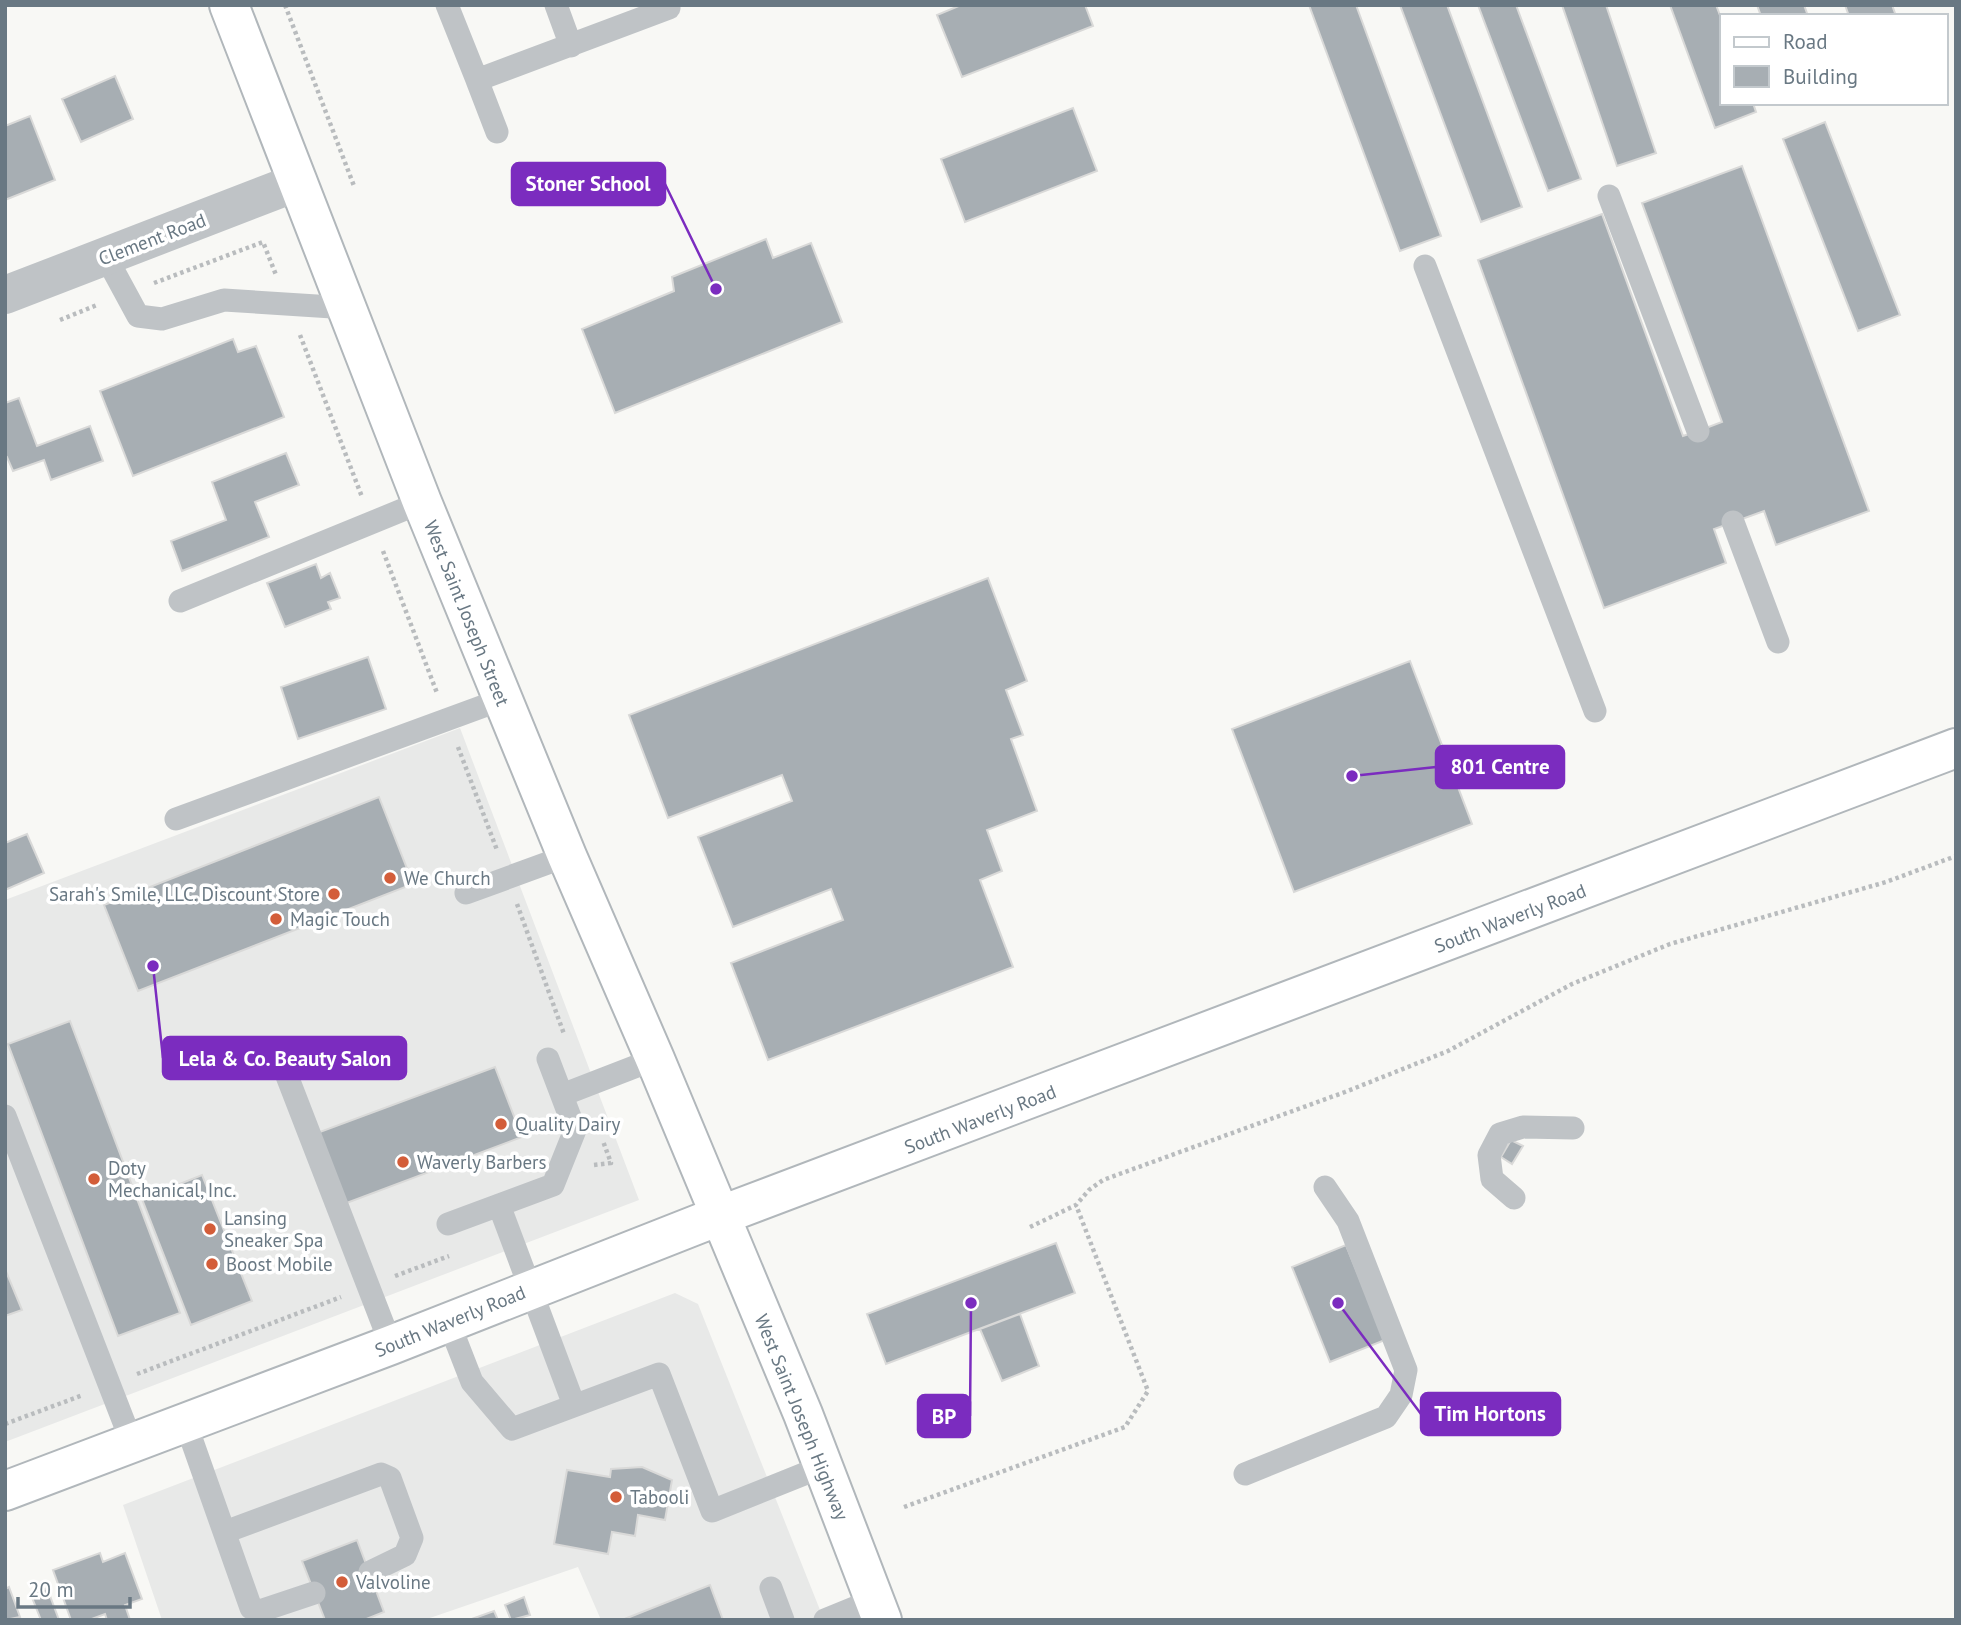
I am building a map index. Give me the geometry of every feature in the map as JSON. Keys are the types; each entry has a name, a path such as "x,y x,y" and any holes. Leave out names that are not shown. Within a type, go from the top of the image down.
{"main road":[{"name":"West Saint Joseph Street","path":"229,5 422,502 719,1216"},
{"name":"South Waverly Road","path":"5,1491 449,1323 719,1216 1956,748"},
{"name":"West Saint Joseph Highway","path":"719,1216 824,1466 878,1610"}],"street":[{"name":"Clement Road","path":"5,296 298,182"}],"lane":[{"path":"447,5 497,132"},
{"path":"555,5 571,46"},
{"path":"477,80 669,8 668,5"},
{"path":"1609,196 1698,431"},
{"path":"106,257 138,316 162,319 224,300 348,308"},
{"path":"1425,266 1595,711"},
{"path":"180,601 422,502"},
{"path":"1733,522 1777,642"},
{"path":"176,819 503,699"},
{"path":"466,893 567,856"},
{"path":"448,1224 553,1185 575,1130 548,1059"},
{"path":"562,1095 655,1059"},
{"path":"287,1076 391,1345"},
{"path":"5,1115 132,1443"},
{"path":"1514,1198 1492,1179 1489,1156 1500,1133 1523,1127 1573,1128"},
{"path":"1245,1474 1386,1417 1401,1395 1406,1370 1348,1221 1325,1187"},
{"path":"499,1205 574,1405"},
{"path":"449,1323 472,1382 512,1429 659,1374 712,1511 824,1466"},
{"path":"186,1424 251,1608 260,1611 314,1593"},
{"path":"225,1532 381,1474 390,1478 412,1538 405,1555 370,1572"},
{"path":"771,1588 783,1620"},
{"path":"825,1620 878,1610"}],"path":[{"path":"285,5 354,186"},
{"path":"1030,1227 1076,1205 1088,1191 1103,1180 1345,1092 1448,1051 1572,984 1670,944 1886,882 1956,856"},
{"path":"586,1165 611,1163"},
{"path":"904,1507 1125,1427 1148,1391 1076,1205"},
{"path":"198,1350 510,1233"}],"shaded area":[{"path":"460,728 639,1200 5,1442 5,900"},
{"path":"675,1293 698,1304 824,1620 601,1620 578,1567 424,1620 162,1620 123,1505"}],"building":[{"path":"961,5 1085,5 1093,26 962,77 937,15"},
{"path":"1309,5 1356,5 1441,236 1400,251"},
{"path":"1400,5 1447,5 1522,207 1481,222"},
{"path":"1478,5 1516,5 1581,179 1548,191"},
{"path":"1562,5 1606,5 1656,153 1617,166"},
{"path":"1670,5 1716,5 1720,15 1720,105 1754,105 1756,112 1715,128"},
{"path":"1757,5 1804,5 1807,14 1760,14"},
{"path":"1845,5 1892,5 1895,14 1848,14"},
{"path":"115,76 133,119 81,142 62,99"},
{"path":"1073,108 1097,171 965,222 941,159"},
{"path":"30,116 55,180 5,200 5,126"},
{"path":"1825,122 1900,315 1858,331 1783,139"},
{"path":"1742,166 1869,511 1776,545 1764,511 1714,529 1726,563 1604,608 1478,260 1602,214 1683,436 1698,431 1722,422 1642,203"},
{"path":"766,239 773,258 811,243 842,322 615,413 582,329 674,291 672,277"},
{"path":"233,339 238,352 256,346 284,417 133,476 100,391"},
{"path":"19,398 37,446 90,426 103,461 51,480 44,460 13,471 7,457 5,458 5,403"},
{"path":"286,453 299,485 255,502 269,537 182,571 171,541 226,520 212,482"},
{"path":"316,564 321,578 330,573 340,598 328,602 331,609 285,627 267,583"},
{"path":"988,578 1027,681 1006,690 1023,735 1011,739 1037,811 987,830 1002,871 980,880 1013,967 768,1060 731,963 843,920 831,889 733,927 698,837 792,801 782,775 668,818 629,715"},
{"path":"368,657 386,709 298,739 281,687"},
{"path":"1410,661 1472,824 1294,892 1232,729"},
{"path":"379,797 413,884 138,991 104,905"},
{"path":"27,834 44,873 5,890 5,843"},
{"name":"Doty Mechanical, Inc.","path":"70,1021 180,1313 118,1336 8,1044"},
{"path":"495,1067 522,1137 344,1204 317,1133"},
{"path":"1511,1140 1523,1146 1512,1164 1501,1157"},
{"path":"202,1175 252,1301 191,1325 142,1199"},
{"path":"1056,1243 1075,1293 886,1364 867,1314"},
{"path":"1346,1245 1385,1340 1330,1362 1292,1267"},
{"path":"5,1269 22,1310 5,1316"},
{"path":"1020,1314 1039,1366 1002,1381 980,1329"},
{"name":"Tabooli","path":"642,1467 672,1480 665,1520 638,1515 635,1536 612,1532 608,1554 554,1544 567,1470 610,1477 611,1469"},
{"name":"Valvoline","path":"357,1540 384,1612 364,1620 325,1620 302,1561"},
{"path":"100,1553 103,1562 125,1553 142,1599 125,1605 130,1620 107,1620 105,1614 89,1620 71,1620 53,1570"},
{"path":"710,1585 723,1620 622,1620"},
{"path":"9,1587 20,1617 5,1620 5,1589"},
{"path":"47,1588 59,1620 41,1620 31,1595"},
{"path":"524,1597 530,1615 511,1620 505,1605"},
{"path":"494,1611 498,1620 469,1620"}],"place":[{"name":"Stoner School","path":"716,289"},
{"name":"801 Centre","path":"1352,776"},
{"name":"We Church","path":"390,878"},
{"name":"Sarah's Smile, LLC. Discount Store","path":"334,894"},
{"name":"Magic Touch","path":"276,919"},
{"name":"Lela & Co. Beauty Salon","path":"153,966"},
{"name":"Quality Dairy","path":"501,1124"},
{"name":"Waverly Barbers","path":"403,1162"},
{"name":"Doty Mechanical, Inc.","path":"94,1179"},
{"name":"Lansing Sneaker Spa","path":"210,1229"},
{"name":"Boost Mobile","path":"212,1264"},
{"name":"BP","path":"971,1303"},
{"name":"Tim Hortons","path":"1338,1303"},
{"name":"Tabooli","path":"616,1497"},
{"name":"Valvoline","path":"342,1582"}]}
